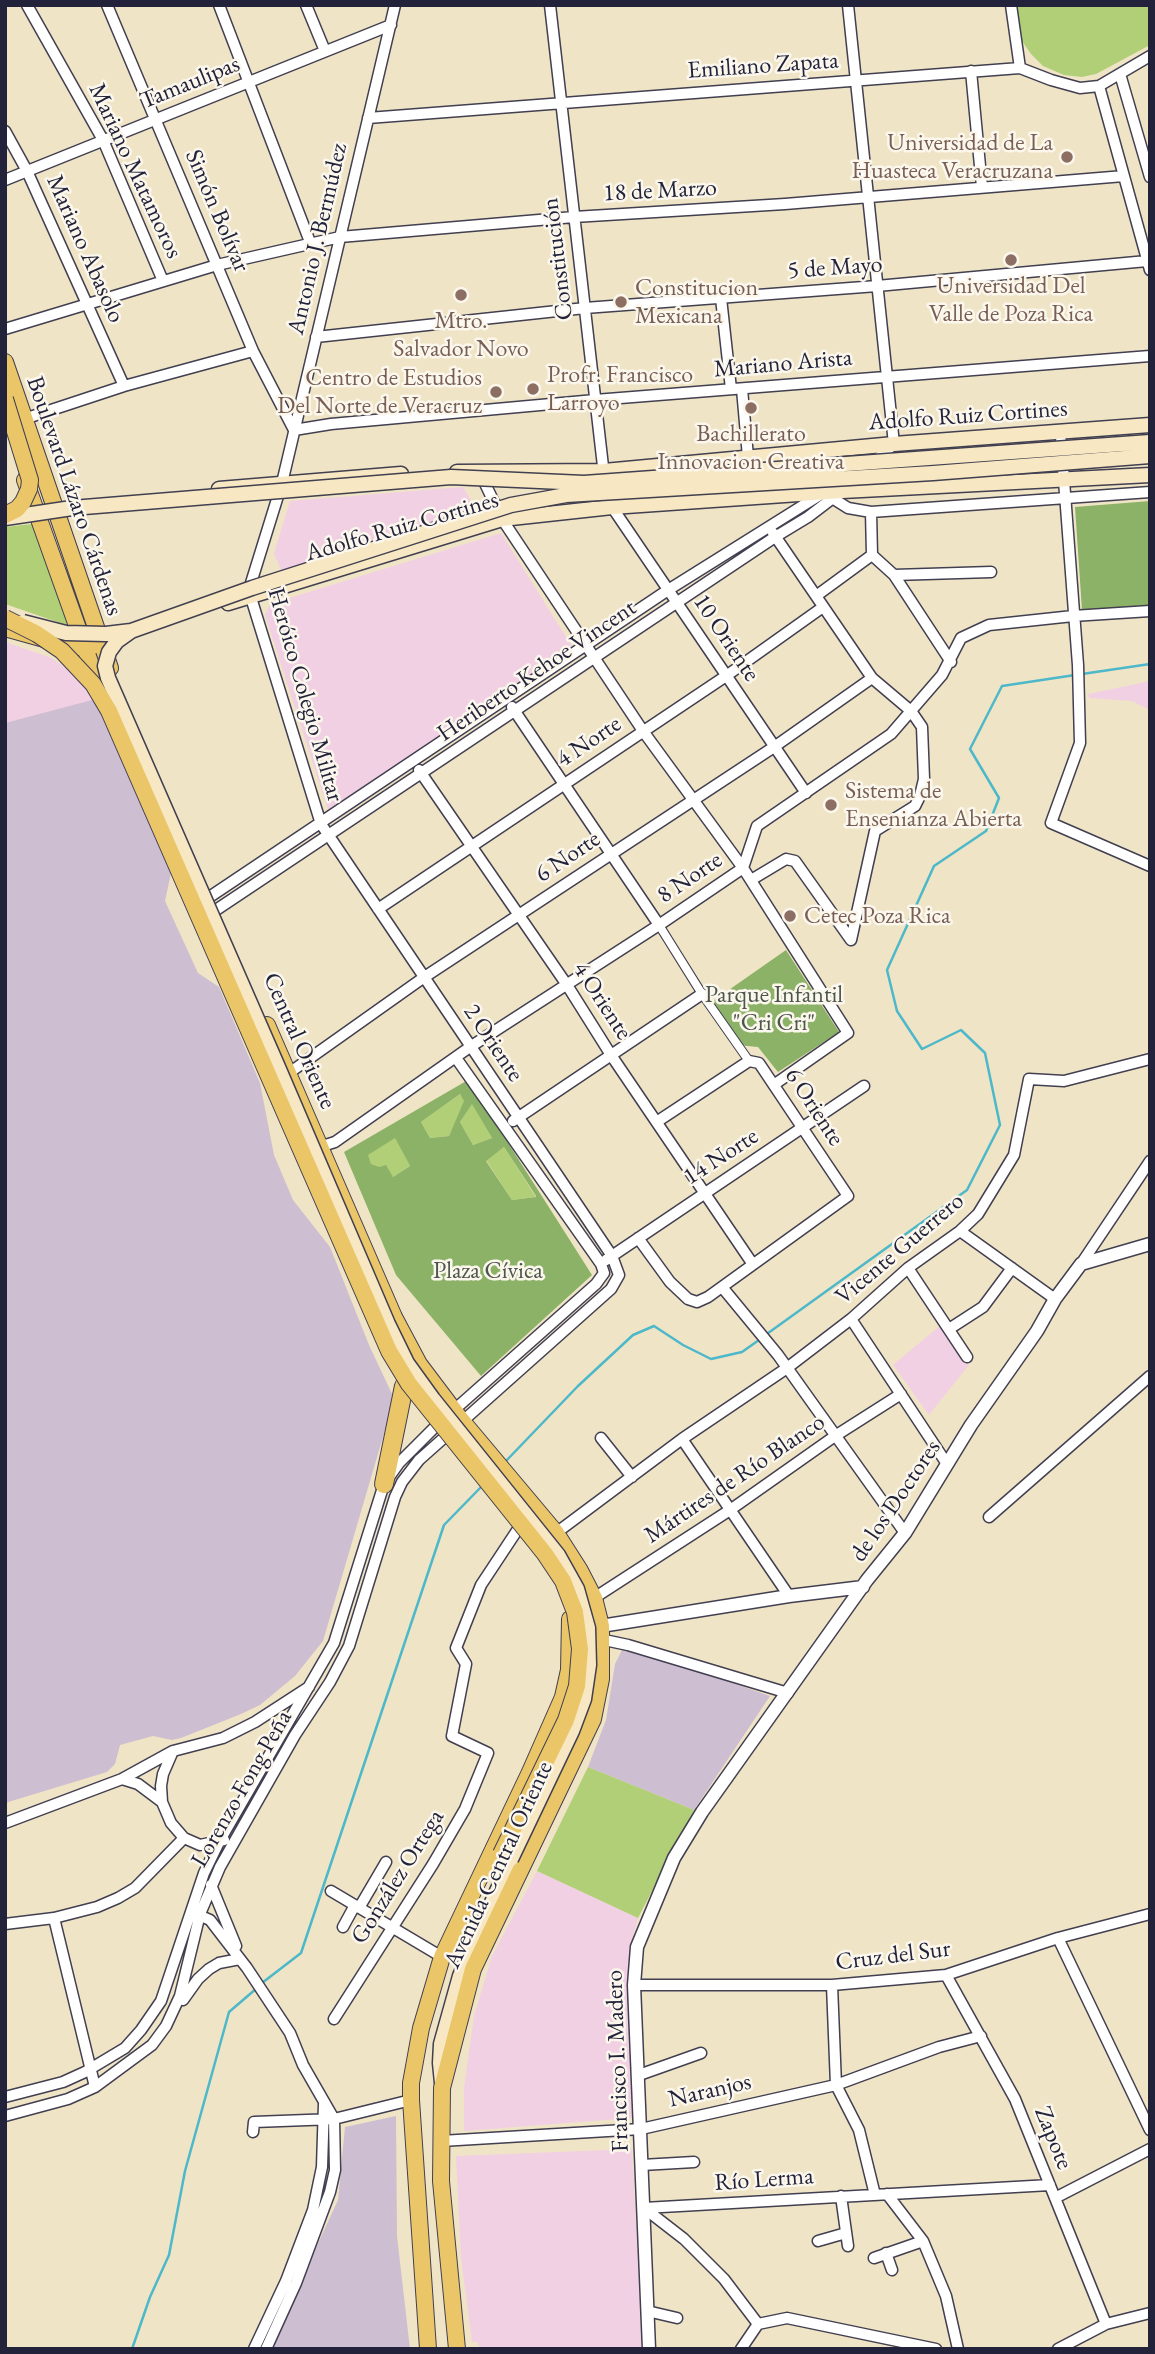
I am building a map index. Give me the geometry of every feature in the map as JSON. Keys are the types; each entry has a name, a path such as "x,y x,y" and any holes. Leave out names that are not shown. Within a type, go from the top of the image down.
{"highway":[{"path":"59,643 83,664 97,681"},
{"path":"383,1484 404,1386"}],"main road":[{"name":"Boulevard Lázaro Cárdenas","path":"5,362 53,507 92,652"},
{"path":"5,399 30,480 23,502 5,516"},
{"name":"Boulevard Lázaro Cárdenas","path":"5,422 36,510 92,652"},
{"name":"Adolfo Ruiz Cortines","path":"5,516 53,507 282,483 479,471 604,471 888,444 1150,425"},
{"path":"5,516 412,480 467,477 584,483 1150,442"},
{"path":"5,617 66,633 106,634 131,631 252,588 511,505 566,495 933,473 1150,456"},
{"name":"Adolfo Ruiz Cortines","path":"92,652 251,596 502,519 612,507 1150,475"},
{"path":"5,617 37,634 62,652 93,684 109,711 389,1351 409,1384 545,1554 563,1581 575,1612 580,1649 577,1686 566,1720 505,1857 460,1976 441,2045 442,2088"},
{"path":"5,628 92,652"},
{"path":"131,631 117,641 109,653 105,666 108,678 388,1324 407,1363 433,1399 558,1555 577,1589 588,1628 589,1665 584,1699 572,1731 436,1981"},
{"name":"Central Oriente","path":"92,652 97,681 126,761 372,1327 404,1386 460,1457"},
{"name":"Central Oriente","path":"92,652 289,1073 394,1317 419,1364 480,1442"},
{"name":"Avenida Central Oriente","path":"453,2348 441,2181 442,2088 473,1969 593,1719 601,1679 602,1633 594,1598 556,1534 480,1442"},
{"name":"Avenida Central Oriente","path":"428,2349 411,2100 411,2083 421,2028 442,1957 563,1697 569,1670 571,1629 550,1572 460,1457"}],"street":[{"name":"Mariano Matamoros","path":"27,5 103,140 163,281"},
{"name":"Simón Bolívar","path":"107,5 253,351 294,430"},
{"path":"219,5 310,242"},
{"path":"306,5 325,51"},
{"name":"Antonio J. Bermúdez","path":"282,483 395,5"},
{"name":"Constitución","path":"550,5 604,471 612,507"},
{"path":"848,5 887,377 888,444"},
{"path":"1011,5 1020,68"},
{"name":"Tamaulipas","path":"5,180 391,25"},
{"path":"1149,266 1145,234 1124,176 1099,86 1150,57"},
{"name":"Emiliano Zapata","path":"368,118 1020,68 1080,88 1099,86"},
{"path":"971,71 982,187"},
{"path":"1120,74 1147,154 1150,177"},
{"name":"Mariano Abasolo","path":"5,131 27,171 124,386"},
{"name":"18 de Marzo","path":"5,329 217,265 340,237 1124,176"},
{"name":"5 de Mayo","path":"316,337 585,308 1149,266"},
{"path":"720,298 748,457"},
{"path":"24,419 124,386 253,351"},
{"name":"Mariano Arista","path":"294,430 331,424 596,400 1150,356"},
{"path":"1061,431 1078,665 1080,743 1051,823 1150,866"},
{"name":"Heriberto Kehoe Vincent","path":"833,494 888,444"},
{"name":"Heriberto Kehoe Vincent","path":"212,904 321,824 668,590 772,532 833,494 888,444"},
{"path":"479,471 502,519 643,731 743,867 848,1033 775,1084"},
{"name":"Heróico Colegio Militar","path":"282,483 251,583 251,596 321,824 328,837"},
{"name":"Adolfo Ruiz Cortines","path":"833,494 848,508 871,512 1150,492"},
{"name":"10 Oriente","path":"612,507 806,793"},
{"path":"871,512 872,555 894,575 951,662"},
{"path":"751,880 786,859 795,861 850,940 876,831 915,806 924,779 922,727 911,711 872,678 772,532"},
{"name":"Heriberto Kehoe Vincent","path":"193,916 328,837 677,603 772,532"},
{"path":"816,596 872,555"},
{"path":"894,575 991,572"},
{"name":"4 Norte","path":"378,909 726,676 824,607"},
{"name":"8 Norte","path":"295,1153 335,1142 470,1047 659,925 743,867 757,826 891,734 942,675 961,638 989,625 1150,611"},
{"name":"6 Norte","path":"289,1073 424,978 774,747 872,678"},
{"name":"6 Oriente","path":"506,699 612,853 702,994 749,1061 759,1063 775,1084 848,1196 752,1263"},
{"name":"4 Oriente","path":"414,761 752,1263"},
{"name":"2 Oriente","path":"328,837 618,1267 619,1276 611,1289 553,1341"},
{"path":"505,1127 702,994"},
{"name":"2 Oriente","path":"456,1058 603,1269"},
{"name":"Vicente Guerrero","path":"556,1534 682,1439 787,1368 978,1214 1014,1155 1026,1079 1064,1081 1150,1059"},
{"path":"657,1122 749,1061"},
{"name":"14 Norte","path":"458,1416 596,1284 612,1256 864,1086"},
{"name":"de los Doctores","path":"571,1629 602,1633 789,1596 863,1587 905,1533 971,1425 1150,1161"},
{"path":"960,1231 1055,1299"},
{"path":"638,1238 670,1282 688,1299 698,1302 752,1263"},
{"path":"1081,1264 1150,1244"},
{"path":"908,1268 967,1357"},
{"path":"949,1329 983,1307 1012,1268"},
{"path":"722,1287 778,1354 905,1533"},
{"path":"851,1319 947,1464"},
{"path":"458,1416 553,1341 544,1331"},
{"path":"989,1517 1150,1376"},
{"name":"Mártires de Río Blanco","path":"594,1598 901,1394"},
{"name":"Lorenzo Fong Peña","path":"5,2098 63,2082 90,2070 125,2048 162,2001 196,1913 334,1643 383,1484 399,1463 458,1416"},
{"name":"Lorenzo Fong Peña","path":"5,2116 68,2099 95,2087 152,2045 175,2010 204,1873 219,1842 290,1732 330,1682 349,1646 395,1497 402,1482 440,1432"},
{"path":"601,1438 632,1477"},
{"path":"682,1439 789,1596"},
{"name":"González Ortega","path":"334,2018 465,1809 488,1753 452,1736 466,1664 456,1648 481,1585 518,1529"},
{"name":"Francisco I. Madero","path":"649,2349 634,1984 637,1947 674,1858 702,1812 863,1587"},
{"path":"602,1633 628,1645 788,1693"},
{"path":"334,1643 349,1646"},
{"path":"5,1823 122,1779 173,1751 223,1738 268,1714 311,1685"},
{"path":"268,1714 290,1732"},
{"path":"173,1751 163,1774 162,1802 171,1823 184,1838 200,1845 238,1835"},
{"path":"122,1779 138,1784 162,1802"},
{"path":"5,1924 97,1907 127,1893 167,1858 184,1838"},
{"path":"342,1927 386,1862"},
{"path":"211,1885 244,1963"},
{"path":"331,1891 442,1957"},
{"path":"196,1913 210,1920 244,1963 290,2033 324,2104 328,2120 335,2170 330,2192 296,2283 266,2349"},
{"name":"Cruz del Sur","path":"634,1984 832,1985 946,1975 1058,1938 1150,1914"},
{"path":"54,1917 95,2087"},
{"path":"1058,1938 1150,2130"},
{"path":"175,2010 209,1969 219,1963 244,1963"},
{"name":"Zapote","path":"946,1975 1015,2099 1106,2324"},
{"path":"832,1985 836,2085 859,2130 881,2195 923,2241 946,2296 958,2349"},
{"name":"Naranjos","path":"441,2141 640,2129 836,2085 939,2047 981,2036"},
{"path":"639,2074 701,2053"},
{"path":"253,2132 254,2122 328,2120 411,2100"},
{"path":"254,2349 286,2281 313,2210 328,2120"},
{"path":"1055,2198 1150,2149"},
{"path":"642,2165 694,2162"},
{"name":"Río Lerma","path":"644,2208 1050,2185"},
{"path":"841,2196 848,2246"},
{"path":"644,2208 684,2239 724,2279 758,2325"},
{"path":"818,2241 846,2233"},
{"path":"874,2258 923,2241"},
{"path":"886,2253 892,2270"},
{"path":"647,2311 677,2318"},
{"path":"1059,2349 1076,2345 1106,2324 1150,2313"},
{"path":"741,2349 758,2325 787,2318 936,2349"}],"shaded area":[{"path":"463,487 480,515 283,576 274,553 290,501"},
{"path":"501,533 573,648 328,810 265,615 270,604"},
{"path":"5,642 52,658 70,671 96,700 5,723"},
{"path":"1150,681 1150,710 1132,701 1089,698 1088,694"},
{"path":"96,699 171,873 165,901 198,973 219,987 260,1083 274,1155 293,1200 330,1247 369,1345 392,1394 390,1413 323,1641 295,1676 260,1705 241,1714 181,1738 172,1740 153,1736 120,1745 115,1764 107,1772 5,1803 5,723"},
{"path":"942,1324 969,1365 929,1415 893,1365"},
{"path":"631,1647 770,1696 694,1810 588,1767 606,1720 615,1664 623,1648"},
{"path":"537,1871 638,1918 630,1946 632,2118 464,2131 464,2088 474,2016 492,1956"},
{"path":"396,2116 397,2236 410,2349 269,2349 338,2200 345,2127"},
{"path":"632,2149 647,2349 479,2349 478,2342 472,2342 461,2258 456,2156"}],"green space":[{"path":"1017,5 1150,5 1150,45 1096,74 1082,77 1064,75 1043,66 1022,41"},
{"path":"1150,501 1150,605 1082,610 1075,507"},
{"path":"32,524 69,626 5,604 5,527"},
{"name":"Parque Infantil \"Cri Cri\"","path":"786,950 839,1032 778,1072 758,1047 737,1045 713,1001"},
{"name":"Plaza Cívica","path":"468,1080 592,1275 481,1376 396,1275 344,1152","holes":["460,1094 464,1101 449,1136 430,1138 421,1122","472,1104 492,1138 473,1145 460,1122","395,1138 410,1166 393,1177 386,1165 379,1167 371,1164 368,1155","504,1147 536,1197 512,1200 486,1161"]},
{"path":"460,1094 465,1101 449,1136 430,1138 421,1122"},
{"path":"472,1103 492,1138 473,1145 460,1122"},
{"path":"395,1137 410,1166 393,1177 371,1164 367,1155"},
{"path":"504,1147 536,1197 512,1200 486,1160"},
{"path":"588,1767 694,1810 638,1918 537,1871"}],"waterway":[{"path":"1082,674 1150,664"},
{"path":"764,1336 967,1190 1000,1125 985,1053 961,1030 922,1049 897,1011 887,970 934,866 986,831 999,798 970,749 1002,686 1075,675"},
{"path":"505,1462 578,1386 633,1335 654,1326 711,1359 742,1352 759,1340"},
{"path":"262,1983 301,1953 444,1525 483,1485"},
{"path":"132,2349 150,2297 169,2255 185,2171 229,2012 257,1988"}],"place":[{"name":"Universidad de La Huasteca Veracruzana","path":"1067,157"},
{"name":"Universidad Del Valle de Poza Rica","path":"1011,260"},
{"name":"Mtro. Salvador Novo","path":"461,295"},
{"name":"Constitucion Mexicana","path":"621,302"},
{"name":"Profr. Francisco Larroyo","path":"533,389"},
{"name":"Centro de Estudios Del Norte de Veracruz","path":"496,392"},
{"name":"Bachillerato Innovacion Creativa","path":"751,408"},
{"name":"Sistema de Ensenianza Abierta","path":"831,805"},
{"name":"Cetec Poza Rica","path":"790,916"}]}
